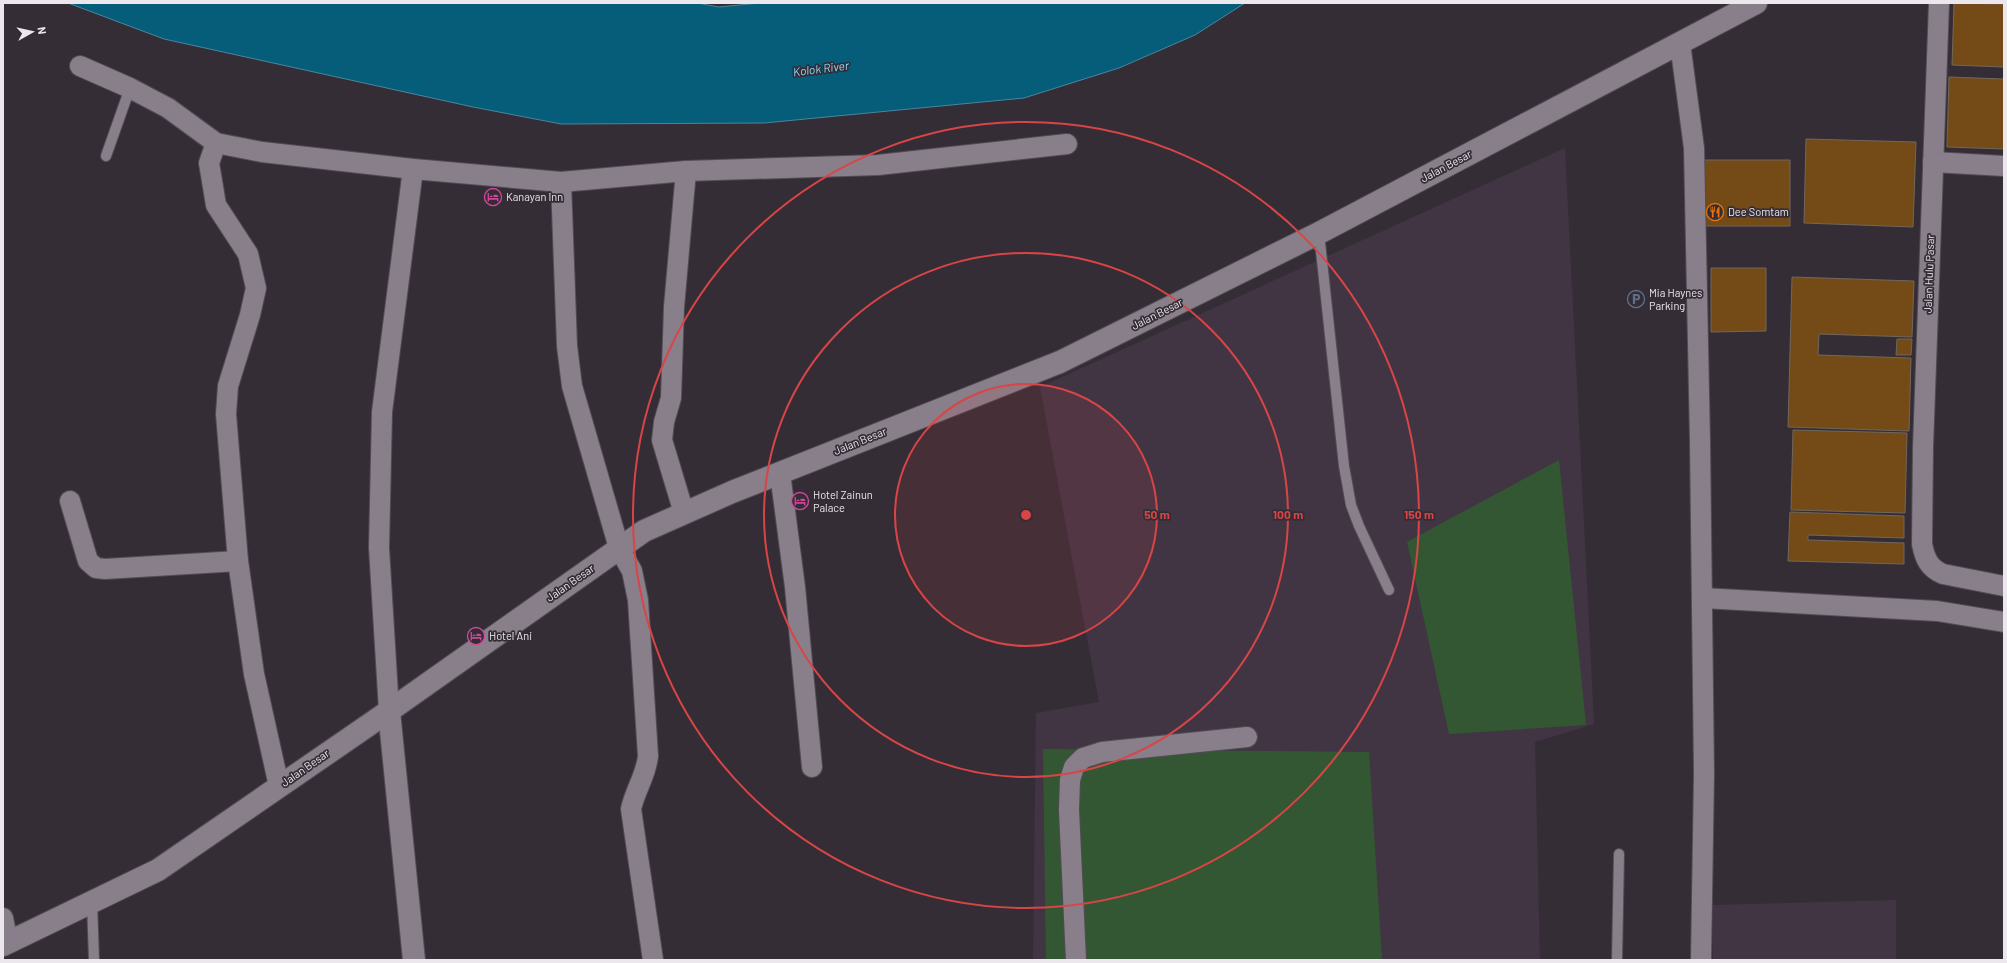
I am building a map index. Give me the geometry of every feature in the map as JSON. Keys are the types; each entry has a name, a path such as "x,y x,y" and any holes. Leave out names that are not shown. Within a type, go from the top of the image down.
{"main road":[{"name":"Jalan Besar","path":"6,944 158,870 644,531 780,473 1060,362 1319,233 1756,3"},
{"path":"389,710 414,960"}],"street":[{"name":"Jalan Hulu Pasar","path":"1939,3 1923,447 1922,544 1925,556 1935,570 1943,574 2004,586"},
{"path":"1680,43 1694,148 1704,774 1701,960"},
{"path":"80,66 130,88 168,108 216,143 262,152 413,169 561,182 686,172 878,165 1067,144"},
{"path":"216,143 209,163 216,205 248,254 256,288 250,315 228,386 226,414 238,561 254,674 280,785"},
{"path":"1933,162 2004,166"},
{"path":"389,710 379,548 382,412 413,169"},
{"path":"684,513 662,440 664,422 671,398 674,308 686,172"},
{"path":"561,182 567,346 572,386 619,548 632,571 638,600 648,756 647,770 633,799 631,809 653,960"},
{"path":"780,473 795,587 812,767"},
{"path":"70,501 88,561 96,568 105,570 238,561"},
{"path":"1702,598 1937,611 2004,622"},
{"path":"1076,960 1069,810 1070,780 1074,767 1083,758 1102,752 1247,737"},
{"path":"3,918 6,944"}],"lane":[{"path":"106,156 130,88"},
{"path":"1319,233 1344,466 1351,505 1359,526 1389,590"},
{"path":"1617,960 1619,854"},
{"path":"92,901 94,960"}],"shaded area":[{"path":"1565,148 1594,724 1535,742 1540,960 1033,960 1036,713 1099,702 1040,387"},
{"path":"1896,900 1896,960 1713,960 1713,905"}],"green space":[{"path":"1559,460 1586,725 1449,734 1407,542"},
{"path":"1043,749 1369,752 1382,959 1046,960"}],"water":[{"name":"Kolok River","path":"68,3 697,3 719,7 760,3 1245,3 1195,35 1119,68 1024,98 764,123 561,124 473,107 164,39"}],"building":[{"path":"1954,3 2004,4 2004,67 1952,65"},
{"path":"1949,77 2004,79 2004,149 1947,147"},
{"path":"1806,139 1916,142 1913,227 1804,223"},
{"path":"1702,160 1790,160 1790,226 1703,226"},
{"path":"1711,268 1766,268 1766,331 1711,332"},
{"path":"1792,277 1914,281 1912,337 1819,334 1818,355 1911,358 1909,431 1788,427"},
{"path":"1897,339 1912,339 1911,355 1896,355"},
{"path":"1793,430 1907,433 1905,513 1791,510"},
{"path":"1790,512 1904,516 1904,538 1808,535 1808,540 1904,543 1904,564 1788,561"}],"place":[{"name":"Kanayan Inn","path":"493,197"},
{"name":"Dee Somtam","path":"1715,212"},
{"name":"Mia Haynes Parking","path":"1636,299"},
{"name":"Hotel Zainun Palace","path":"800,501"},
{"name":"Hotel Ani","path":"476,636"}]}
